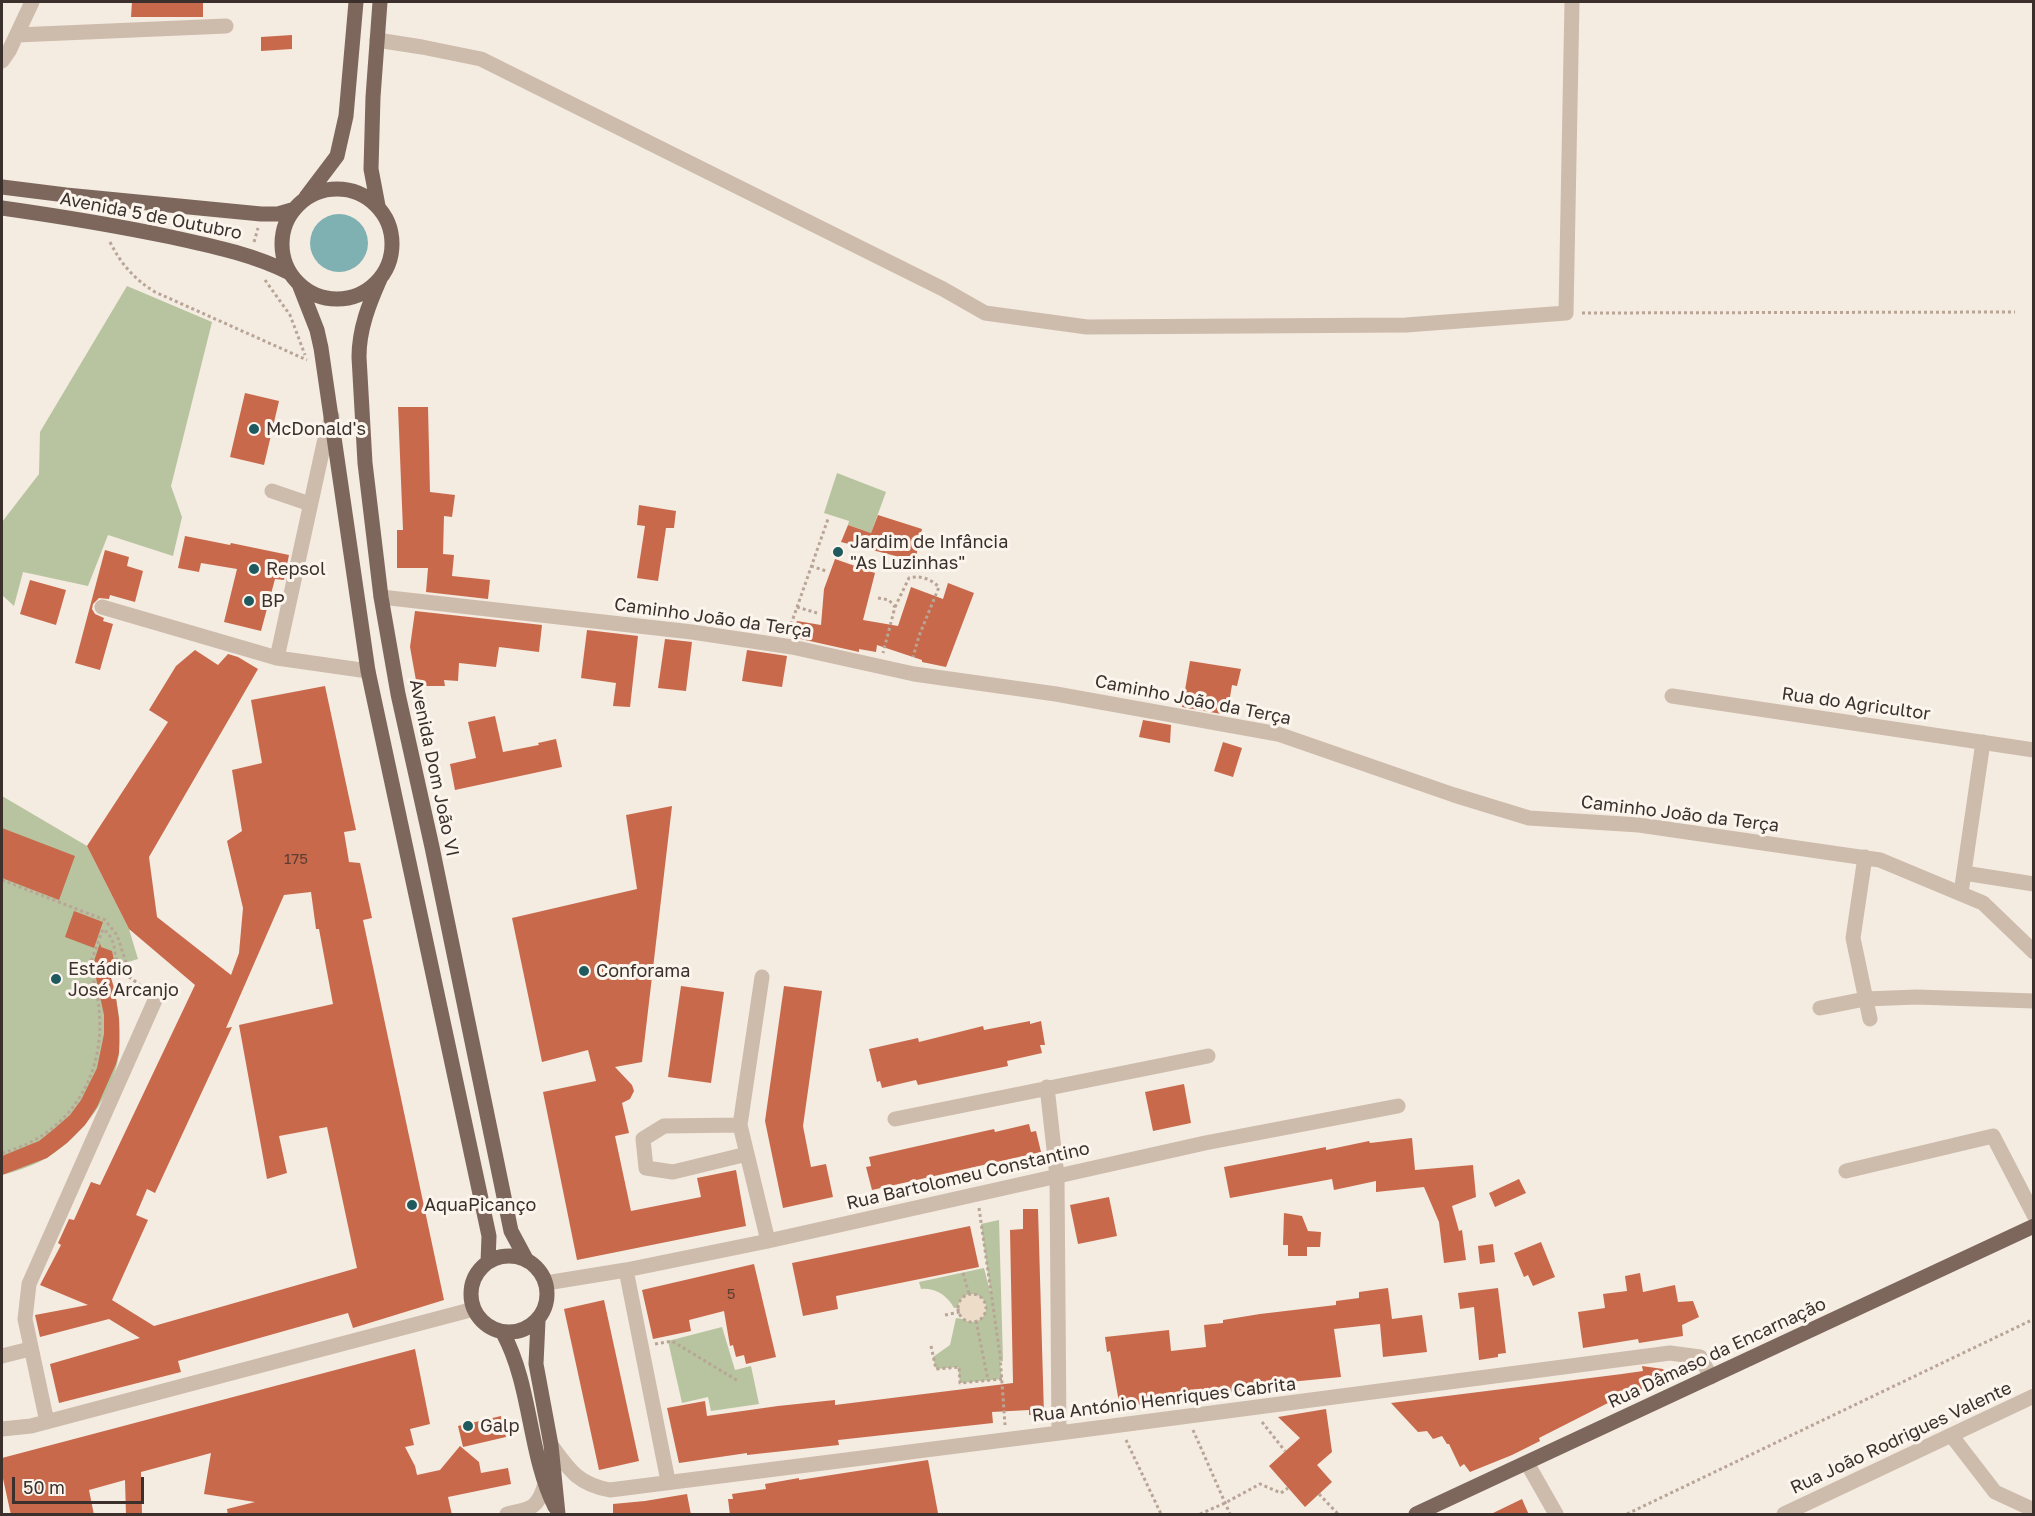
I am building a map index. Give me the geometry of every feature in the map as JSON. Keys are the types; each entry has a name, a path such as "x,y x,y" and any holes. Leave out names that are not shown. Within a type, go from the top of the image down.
{"main road":[{"path":"356,2 346,116 337,156 286,223 282,240 283,254 317,330 332,416 368,671 489,1236 488,1262"},
{"name":"Avenida Dom João VI","path":"380,2 371,169 378,206 387,219 393,240 390,261 368,306 359,357 365,463 381,597 398,694 511,1231 526,1259"},
{"name":"Avenida 5 de Outubro","path":"2,187 261,214 278,214 298,205"},
{"path":"298,205 320,191 341,189 361,194 378,206"},
{"name":"Avenida 5 de Outubro","path":"2,208 101,222 201,243 251,256 294,279"},
{"path":"294,279 318,296 339,300 364,293 380,279"},
{"name":"Rua Dâmaso da Encarnação","path":"1416,1515 2034,1226"},
{"path":"538,1321 522,1330 504,1333 486,1324 474,1309 471,1296 472,1284 476,1275 488,1262 504,1256 526,1259 542,1274 546,1283 546,1303 538,1321 536,1364 551,1445 558,1514"},
{"path":"504,1333 523,1386 544,1486 558,1514"}],"street":[{"path":"2,61 32,2"},
{"path":"377,40 481,59 985,312 1087,327 1406,325 1566,313 1572,2"},
{"path":"17,35 226,26"},
{"path":"277,658 310,504 332,416"},
{"path":"272,491 310,504"},
{"name":"Caminho João da Terça","path":"381,597 692,632 784,646 914,674 1056,694 1278,734 1454,795 1529,818 1639,825 1880,860 1983,903 2034,952"},
{"path":"102,607 277,658 368,671"},
{"name":"Rua do Agricultor","path":"1672,696 2034,750"},
{"path":"1961,893 1983,742"},
{"path":"1865,857 1853,938 1870,1019"},
{"path":"1964,873 2034,885"},
{"path":"762,977 740,1125 768,1241"},
{"path":"1820,1008 1866,999 1917,997 2034,1001"},
{"path":"47,1422 25,1319 29,1284 156,998"},
{"path":"895,1119 1208,1056"},
{"path":"1047,1087 1058,1176 1059,1433"},
{"name":"Rua Bartolomeu Constantino","path":"546,1283 626,1270 768,1241 1205,1143 1398,1106"},
{"path":"740,1125 664,1126 643,1139 646,1168 673,1172 747,1154"},
{"path":"1846,1171 1993,1136 2034,1215"},
{"path":"626,1270 668,1481"},
{"path":"2,1429 47,1422 474,1309"},
{"path":"2,1356 30,1349"},
{"name":"Rua António Henriques Cabrita","path":"551,1445 569,1470 578,1478 598,1488 610,1490 1670,1353 1700,1357 1711,1377"},
{"name":"Rua João Rodrigues Valente","path":"1795,1512 2034,1396"},
{"path":"1951,1436 1995,1492 2034,1510"},
{"path":"1527,1463 1556,1515"},
{"path":"507,1515 529,1509 537,1504 544,1486"}],"path":[{"path":"107,237 126,269 154,292 307,360 290,315 262,277"},
{"path":"1566,313 2015,312"},
{"path":"784,646 828,519"},
{"path":"811,566 826,571"},
{"path":"879,666 901,591 909,578 933,580 939,587 912,658 914,674"},
{"path":"878,598 890,600 896,607"},
{"path":"797,608 817,613"},
{"path":"2,880 105,920 117,935 131,977"},
{"path":"2,1153 35,1140 52,1128 68,1114 88,1083 95,1067 101,1034 98,992 89,967 103,929 113,941 120,968 156,998"},
{"path":"977,1195 993,1302 1006,1440"},
{"path":"963,1273 969,1294"},
{"path":"969,1294 979,1296 986,1304 985,1313 976,1321 966,1320 960,1312 960,1301 969,1294"},
{"path":"986,1304 993,1302"},
{"path":"945,1315 960,1312"},
{"path":"1627,1515 2034,1319"},
{"path":"976,1321 988,1380"},
{"path":"642,1347 672,1341 738,1381"},
{"path":"931,1346 936,1369 959,1367 960,1383 1002,1379"},
{"path":"1259,1419 1285,1451"},
{"path":"1193,1428 1230,1515"},
{"path":"1125,1437 1161,1515"},
{"path":"1200,1515 1260,1484 1281,1493 1288,1488"},
{"path":"1319,1494 1338,1515"}],"green space":[{"path":"127,286 212,322 171,486 182,517 173,556 108,535 88,586 23,572 14,606 2,595 2,522 39,474 40,432"},
{"path":"837,473 886,492 871,533 848,525 849,521 824,513"},
{"name":"Estádio José Arcanjo","path":"2,796 87,846 129,929 138,959 108,968 118,1010 120,1043 116,1069 103,1099 84,1126 61,1148 37,1163 2,1175"},
{"path":"999,1220 1002,1379 960,1383 958,1367 936,1369 933,1357 950,1345 956,1318 976,1321 986,1310 985,1302 975,1294 959,1307 954,1308 940,1293 931,1289 921,1289 919,1282 984,1268 991,1295 981,1224"},
{"path":"722,1327 735,1370 751,1366 759,1404 711,1411 708,1397 682,1403 668,1341"}],"shaded area":[{"path":"972,1294 982,1298 986,1308 982,1318 972,1322 962,1318 958,1308 962,1298"}],"water":[{"path":"333,214 345,214 355,218 364,227 368,249 360,264 345,272 333,272 323,268 314,259 310,249 310,237 314,227 323,218"}],"building":[{"path":"132,2 203,2 203,17 131,17"},
{"path":"292,35 292,49 261,51 261,37"},
{"name":"McDonald's","path":"245,393 279,401 264,465 230,457"},
{"path":"398,407 428,407 430,492 455,495 452,517 444,516 443,554 454,555 452,576 490,580 488,599 426,592 428,568 397,568 397,530 403,530"},
{"path":"639,505 676,511 674,528 666,528 658,581 637,578 645,526 637,525"},
{"path":"878,515 922,529 915,561 841,542 848,525 871,533"},
{"name":"BP","path":"185,536 289,555 284,580 275,579 261,631 224,622 237,569 201,563 199,572 178,568"},
{"path":"105,550 129,557 127,566 143,571 135,602 110,595 109,599 99,598 93,604 92,609 95,614 104,618 103,621 113,624 100,670 75,663"},
{"path":"835,559 875,573 863,620 898,626 911,587 943,599 948,583 974,593 946,667 922,662 922,660 877,645 876,652 859,649 859,652 792,637 797,621 821,625 824,589"},
{"path":"30,580 66,590 56,625 20,614"},
{"path":"415,611 542,625 539,652 499,647 496,667 459,663 458,681 444,680 445,686 417,686 410,647"},
{"path":"587,630 638,636 630,707 613,706 616,683 581,678"},
{"path":"665,639 692,642 686,691 658,688"},
{"path":"195,650 218,665 228,654 258,669 149,857 157,917 231,975 239,953 243,908 227,841 242,831 232,770 262,763 251,700 325,686 356,830 344,832 349,862 360,863 372,918 363,920 444,1300 353,1328 348,1313 178,1361 181,1372 59,1403 50,1364 140,1338 109,1319 40,1337 35,1315 88,1305 40,1285 61,1245 58,1243 69,1219 74,1220 91,1182 100,1185 195,985 129,929 87,846 168,722 149,710 176,666","holes":["311,892 316,929 319,929 333,1004 239,1025 267,1179 287,1173 279,1136 327,1127 357,1268 154,1326 112,1300 148,1220 136,1215 147,1189 155,1193 232,1027 226,1028 284,895"]},
{"path":"747,650 787,656 782,687 742,681"},
{"path":"1190,661 1241,669 1237,686 1232,685 1227,715 1182,707"},
{"path":"495,716 503,752 556,739 562,767 455,790 450,764 476,758 468,722"},
{"path":"1143,720 1171,725 1170,743 1139,737"},
{"path":"1223,742 1242,748 1233,777 1214,771"},
{"path":"672,806 642,1062 615,1067 632,1085 634,1091 630,1099 622,1103 629,1133 615,1136 631,1211 701,1197 697,1178 736,1170 746,1226 577,1260 543,1092 596,1081 588,1050 542,1062 512,918 637,889 626,815"},
{"path":"2,828 75,856 59,900 2,878"},
{"path":"74,911 103,922 94,948 65,937"},
{"path":"100,943 101,947 112,951 115,965 108,968 115,991 119,1019 119,1053 116,1064 97,1107 85,1125 67,1143 47,1158 2,1175 2,1156 39,1141 70,1115 81,1100 97,1068 104,1034 104,1015 96,978 93,972 90,973"},
{"path":"681,986 724,992 711,1083 668,1077"},
{"path":"784,986 822,991 803,1126 811,1167 826,1164 833,1197 783,1208 765,1121"},
{"path":"1030,1021 1030,1024 1041,1021 1045,1045 1040,1045 1042,1053 1007,1061 1008,1066 918,1085 916,1080 882,1088 880,1081 877,1082 869,1049 918,1038 919,1042 983,1026 984,1030"},
{"path":"1184,1084 1191,1123 1153,1131 1145,1092"},
{"path":"1029,1124 1031,1132 1036,1131 1041,1152 872,1190 866,1167 871,1166 869,1157 994,1129 995,1132"},
{"path":"1412,1138 1415,1170 1473,1165 1476,1197 1452,1206 1459,1231 1462,1230 1466,1260 1444,1263 1439,1222 1424,1187 1376,1192 1376,1181 1334,1190 1332,1179 1230,1198 1224,1167 1326,1147 1326,1150 1369,1141 1370,1143"},
{"path":"1519,1179 1526,1193 1495,1207 1489,1193"},
{"path":"1109,1197 1117,1236 1078,1244 1070,1205"},
{"path":"1023,1209 1038,1209 1044,1415 1029,1415 1029,1410 992,1412 993,1423 838,1440 839,1445 747,1455 747,1453 679,1463 667,1408 705,1401 707,1416 835,1400 835,1405 1013,1383 1010,1230 1023,1229"},
{"path":"1284,1213 1302,1216 1308,1231 1321,1232 1320,1247 1307,1247 1307,1256 1288,1256 1288,1245 1283,1245"},
{"path":"970,1226 979,1267 836,1296 838,1309 803,1316 792,1263"},
{"path":"1541,1242 1555,1277 1533,1286 1528,1275 1524,1277 1514,1253"},
{"path":"1493,1244 1495,1262 1480,1264 1478,1246"},
{"path":"754,1264 776,1357 746,1364 744,1355 736,1357 733,1345 730,1346 724,1311 689,1320 691,1331 653,1339 642,1290"},
{"path":"1640,1273 1643,1292 1675,1285 1678,1302 1693,1301 1699,1317 1682,1325 1683,1336 1639,1343 1638,1339 1583,1348 1578,1312 1605,1308 1603,1294 1627,1291 1625,1276"},
{"path":"1388,1288 1392,1319 1422,1315 1427,1352 1383,1357 1380,1324 1334,1329 1341,1377 1269,1384 1269,1387 1219,1393 1219,1400 1171,1406 1170,1399 1120,1408 1110,1351 1107,1352 1105,1337 1169,1330 1171,1351 1206,1347 1204,1325 1260,1314 1336,1305 1336,1301 1359,1298 1359,1292"},
{"path":"1498,1288 1506,1353 1498,1354 1498,1357 1479,1360 1474,1307 1460,1309 1458,1293"},
{"path":"604,1300 639,1461 599,1470 564,1309"},
{"path":"415,1349 430,1424 410,1429 414,1445 405,1447 417,1475 440,1470 460,1446 479,1462 481,1473 508,1468 511,1484 448,1497 452,1515 228,1515 227,1509 255,1502 204,1494 211,1453 141,1472 142,1515 126,1515 125,1480 89,1490 94,1515 11,1515 2,1474 2,1458"},
{"path":"1642,1366 1663,1369 1669,1378 1606,1404 1539,1438 1540,1441 1512,1455 1470,1472 1464,1464 1460,1467 1449,1444 1442,1436 1433,1439 1427,1431 1418,1432 1391,1403 1643,1371"},
{"path":"1326,1409 1332,1452 1317,1465 1332,1482 1305,1507 1269,1466 1300,1438 1278,1417"},
{"path":"501,1416 506,1437 463,1447 458,1426"},
{"path":"928,1460 938,1513 928,1515 730,1515 728,1499 733,1499 732,1494 766,1489 765,1484"},
{"path":"687,1494 691,1515 613,1515 613,1504"},
{"path":"1522,1499 1529,1515 1489,1515"}],"place":[{"name":"McDonald's","path":"254,429"},
{"name":"Jardim de Infância \"As Luzinhas\"","path":"838,552"},
{"name":"Repsol","path":"254,569"},
{"name":"BP","path":"249,601"},
{"name":"Conforama","path":"584,971"},
{"name":"Estádio José Arcanjo","path":"56,979"},
{"name":"AquaPicanço","path":"412,1205"},
{"name":"Galp","path":"468,1426"}]}
